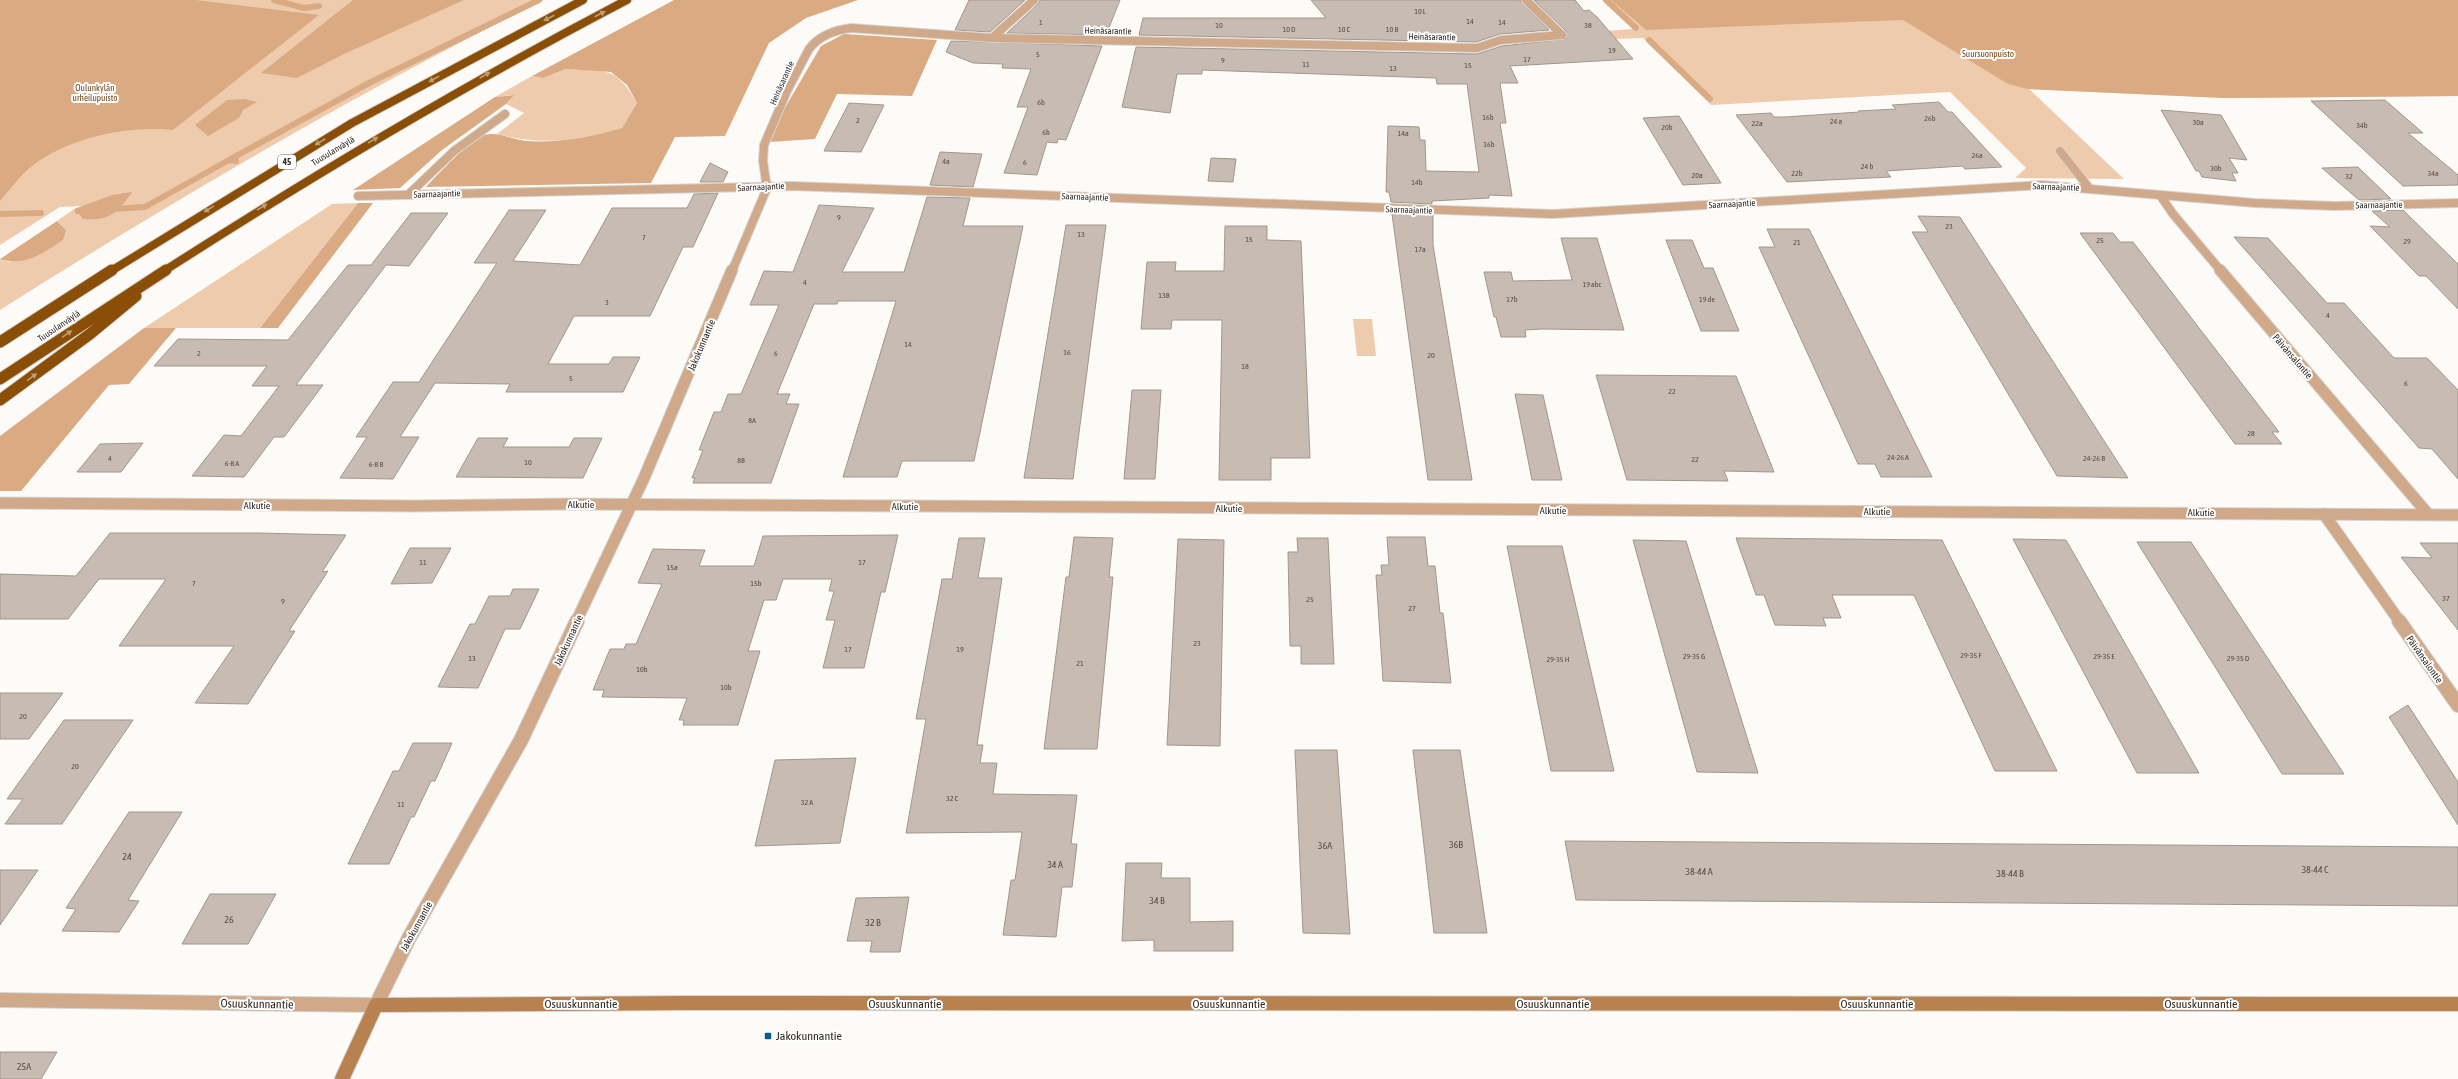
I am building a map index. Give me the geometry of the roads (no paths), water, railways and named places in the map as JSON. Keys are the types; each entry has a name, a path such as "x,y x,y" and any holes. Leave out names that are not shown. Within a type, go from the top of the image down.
{"highway":[{"name":"Tuusulanväylä","path":"0,342 142,250 322,141 472,57 583,0"},
{"name":"Tuusulanväylä","path":"0,379 181,258 393,128 501,66 627,0"},
{"path":"0,400 90,334 181,258"}],"street":[{"path":"992,38 1034,0"},
{"name":"Heinäsarantie","path":"767,188 764,146 804,58 814,43 839,29 851,28 992,38 1477,48 1501,40 1562,35 1526,0"},
{"path":"409,194 430,171 464,141 505,114"},
{"path":"2060,151 2090,189"},
{"name":"Saarnaajantie","path":"358,196 767,188 792,186 1553,214 2042,185 2255,203 2335,206 2458,203"},
{"name":"Jakokunnantie","path":"342,1079 409,938 521,740 632,504 767,188"},
{"name":"Päivänsalontie","path":"2160,195 2173,214 2230,283 2428,514"},
{"name":"Alkutie","path":"0,503 407,506 632,504 2458,514"},
{"name":"Päivänsalontie","path":"2324,514 2458,705"},
{"name":"Osuuskunnantie","path":"0,1000 376,1005 685,1003 2458,1004"}],"waterway":[{"path":"28,118 43,111 35,107 38,94 48,75 60,61 90,37 154,0"},
{"path":"274,0 304,8 319,6"},
{"path":"229,160 369,83 539,0"},
{"path":"1606,0 1636,28"},
{"path":"1649,40 1710,99"},
{"path":"0,133 11,127"},
{"path":"78,211 145,207 229,160"},
{"path":"229,160 236,161"},
{"path":"0,214 41,213"}],"place":[{"name":"Jakokunnantie","path":"768,1036"}],"park label":[{"name":"Suursuonpuisto","path":"1988,54"},
{"name":"Oulunkylän urheilupuisto","path":"95,94"}]}
